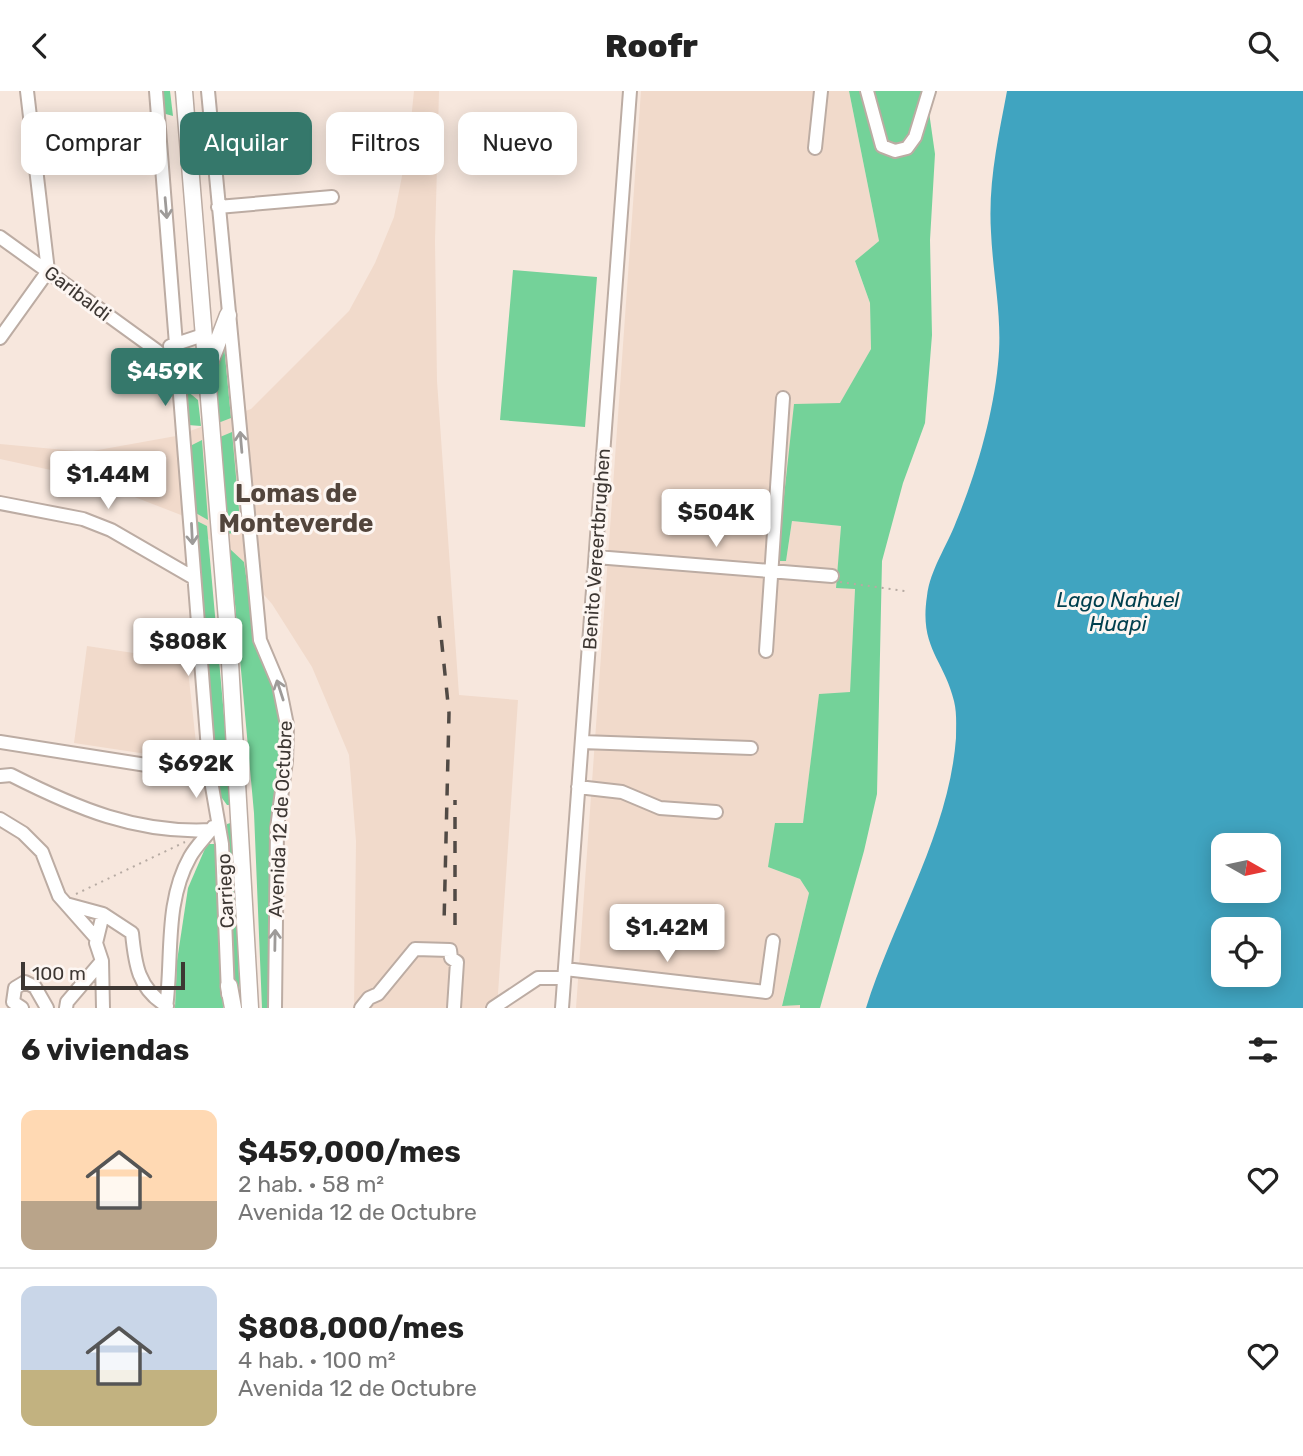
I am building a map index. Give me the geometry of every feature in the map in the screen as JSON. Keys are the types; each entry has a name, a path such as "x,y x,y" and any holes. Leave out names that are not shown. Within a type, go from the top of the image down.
{"main road":[{"name":"Avenida 12 de Octubre","path":"185,92 241,813 250,1008"},
{"path":"207,377 228,315"},
{"path":"229,986 233,1008"}],"street":[{"path":"0,338 48,271 27,91"},
{"path":"0,741 210,775 206,692 194,578 156,91"},
{"name":"Avenida 12 de Octubre","path":"208,91 260,640 279,685 287,725 276,828 275,1008"},
{"name":"Benito Vereertbrughen","path":"562,1008 630,91"},
{"path":"815,148 821,91"},
{"path":"867,91 882,146 895,151 907,148 915,137 929,91"},
{"path":"218,207 332,197"},
{"name":"Garibaldi","path":"0,237 156,350 179,372 185,376 207,377"},
{"path":"156,350 203,335"},
{"path":"766,651 783,398"},
{"path":"0,503 83,519 111,530 194,578"},
{"path":"596,557 828,575"},
{"path":"582,742 623,746 645,742 751,748"},
{"path":"0,776 11,775 90,813 136,826 176,832 214,825 241,813"},
{"name":"Carriego","path":"210,775 214,825 222,844 229,986 227,1008"},
{"path":"578,787 622,792 660,808 716,812"},
{"path":"0,819 23,833 42,852 64,902 97,939"},
{"path":"166,1007 170,935 180,880 189,858 214,825"},
{"path":"64,902 103,914 132,933 135,963 141,981 151,996 166,1007"},
{"path":"103,914 97,939 102,961 103,1008"},
{"path":"493,1008 538,978 564,974 766,992 773,941"},
{"path":"360,1008 378,993 415,949 450,950 451,958 457,963 454,1008"},
{"path":"66,1008 67,1002 102,961"},
{"path":"22,1008 13,1002 15,988 25,982 35,987 47,1008"},
{"path":"83,984 104,993"}],"path":[{"path":"828,575 823,580 905,591"},
{"path":"64,902 186,842"}],"shaded area":[{"path":"414,91 439,91 438,112 412,112"},
{"path":"641,91 849,91 879,241 855,262 870,303 871,349 840,404 794,404 786,561 792,521 841,526 837,588 855,588 850,693 819,695 803,824 768,867 800,879 809,893 782,1005 801,1004 800,1008 576,1008"},
{"path":"402,175 437,175 437,381 459,695 518,700 497,1008 354,1008 356,841 349,755 312,667 272,604 235,562 181,515 83,477 0,459 0,444 87,452 176,436 251,409 349,311 375,263 394,217"},
{"path":"87,646 187,661 197,752 180,759 74,743"}],"green space":[{"path":"160,91 170,91 173,116 162,112"},
{"path":"849,91 926,91 935,154 930,240 932,335 925,423 903,483 882,561 877,794 864,851 820,1008 800,1008 800,1005 782,1006 809,893 800,879 768,867 775,823 803,823 819,694 850,692 855,589 836,588 841,526 792,521 786,561 777,561 794,404 840,403 871,349 870,303 855,261 879,241"},
{"path":"513,270 597,277 585,427 500,420"},
{"path":"223,335 231,418 218,423 214,366"},
{"path":"189,348 195,350 195,362 189,364 183,362 181,356 183,350"},
{"path":"186,390 198,400 201,426 188,425"},
{"path":"232,432 241,532 227,534 220,437"},
{"path":"202,440 208,520 194,512 190,446"},
{"path":"195,520 207,526 232,805 227,805 219,794"},
{"path":"230,549 244,562 255,637 279,700 283,751 271,865 268,1008 262,1008 254,813"},
{"path":"234,822 240,1008 231,983 227,824"},
{"path":"207,844 218,844 223,1008 175,1008 177,961 188,888"}],"water":[{"name":"Lago Nahuel Huapi","path":"1007,91 1303,91 1303,1008 866,1008 932,842 951,773 956,738 955,706 950,687 929,641 925,614 935,567 956,522 977,465 996,384 999,314 990,214 995,161"}],"railway":[{"path":"439,616 449,713 444,924"},
{"path":"455,800 455,925"}],"district":[{"name":"Lomas de Monteverde","path":"296,508"}]}
